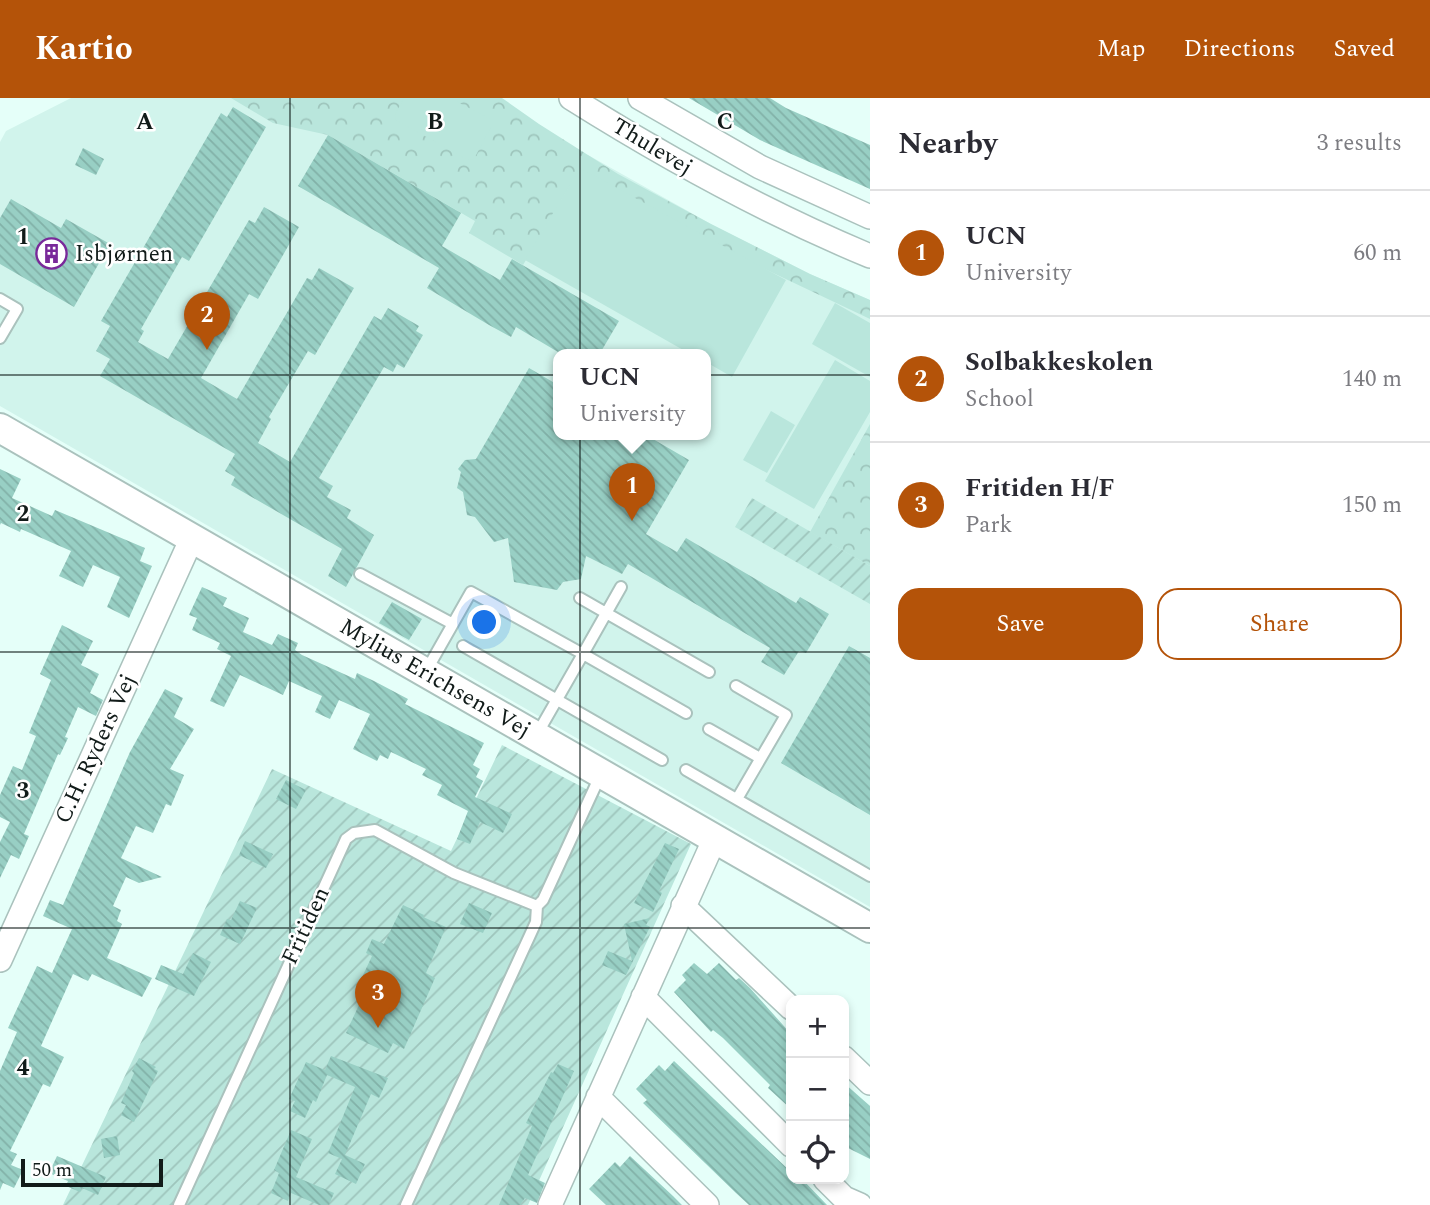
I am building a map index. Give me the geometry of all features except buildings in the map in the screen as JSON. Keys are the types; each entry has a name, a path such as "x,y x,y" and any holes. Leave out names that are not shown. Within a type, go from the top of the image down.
{"street":[{"name":"Thulevej","path":"571,98 734,194 870,256"},
{"name":"Thulevej","path":"640,98 751,161 870,217"},
{"path":"734,194 751,161"},
{"name":"Mylius Erichsens Vej","path":"0,428 870,928"},
{"name":"C.H. Ryders Vej","path":"0,960 192,538"},
{"path":"557,1201 598,1097 715,838"},
{"path":"683,906 786,1003"},
{"path":"643,997 786,1140"},
{"path":"849,1063 870,1083"},
{"path":"598,1097 707,1205"},
{"path":"830,1184 844,1198 860,1205"}],"lane":[{"path":"0,299 17,309 0,338"},
{"path":"360,574 453,624"},
{"path":"537,736 621,587"},
{"path":"425,673 471,592 685,713"},
{"path":"580,598 709,672"},
{"path":"463,646 662,760"},
{"path":"736,686 786,715 737,799"},
{"path":"709,729 760,758"},
{"path":"686,770 870,876"},
{"path":"406,1205 536,922 537,906 601,773"},
{"name":"Fritiden","path":"179,1205 346,839 354,833 375,830 454,873 537,906"}],"shaded area":[{"path":"71,98 460,98 579,168 588,155 711,224 810,274 870,300 870,907 0,406 0,142 6,131"}],"green space":[{"path":"231,98 502,98 618,174 810,274 870,300 870,319 691,234 580,169 523,265 469,233 475,221 328,135 273,123"},
{"path":"404,98 450,98 492,120 474,159 468,160 396,120 395,114"},
{"path":"580,168 786,280 732,377 711,365 711,349 681,349 525,260"},
{"path":"835,303 870,323 870,377 812,344"},
{"path":"835,360 870,381 870,412 814,509 765,481"},
{"path":"771,411 795,425 767,473 743,460"},
{"path":"870,424 870,566 810,532"},
{"path":"752,498 870,566 870,604 735,527"},
{"path":"502,745 691,844 528,1205 63,1205 272,769 451,851"}],"place":[{"name":"Isbjørnen","path":"52,254"},
{"name":"Solbakkeskolen","path":"207,350"},
{"name":"UCN","path":"632,521"},
{"name":"Fritiden H/F","path":"378,1028"}]}
